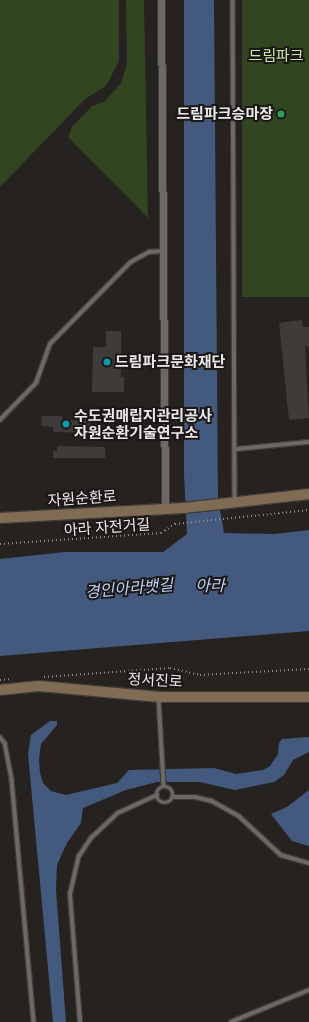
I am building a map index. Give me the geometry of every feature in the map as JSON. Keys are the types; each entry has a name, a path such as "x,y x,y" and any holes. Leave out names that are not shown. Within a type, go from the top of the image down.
{"street":[{"path":"161,0 165,507"},
{"path":"232,503 309,494"},
{"name":"자원순환로","path":"0,518 165,507 184,508 232,503"},
{"name":"정서진로","path":"0,690 39,686 159,697 309,697"}],"lane":[{"path":"232,503 236,449 233,0"},
{"path":"0,420 36,383 50,344 131,262 149,252 162,250"},
{"path":"236,449 309,442"},
{"path":"159,697 164,786"},
{"path":"0,737 5,743 12,780 34,1022"},
{"path":"164,786 159,789 157,795 160,801 167,804 174,797 195,797 212,801 239,816 281,855 309,863"},
{"path":"164,786 171,789 174,797"},
{"path":"80,1022 70,894 77,862 91,838 102,825 118,813 157,795"},
{"path":"231,1022 309,990"}],"path":[{"name":"아라 자전거길","path":"0,544 161,533 175,524 309,510"},
{"path":"39,678 170,668 200,675 309,670"},
{"path":"0,680 15,679"}],"green space":[{"path":"0,0 119,0 119,61 106,86 85,99 0,187"},
{"path":"126,0 144,0 148,218 68,137 72,127 92,106 104,102 121,83 127,64"},
{"name":"드림파크","path":"242,0 309,0 309,297 242,297"}],"water":[{"name":"아라","path":"184,0 214,0 218,498 224,533 274,534 309,530 309,631 0,656 0,559 65,552 163,552 187,534 184,475"},
{"path":"50,721 57,721 57,725 41,744 39,759 40,773 43,783 51,791 66,795 117,783 129,770 214,768 236,774 263,770 270,766 278,754 279,743 282,739 309,737 309,752 293,760 284,775 274,782 235,790 200,782 157,782 126,790 83,808 81,823 67,843 57,865 56,890 66,1022 53,1022 28,754 31,735"},
{"path":"309,790 309,846 292,841 271,814 287,807"}],"building":[{"path":"302,320 303,327 309,327 309,346 305,347 309,418 289,420 279,323"},
{"name":"드림파크문화재단","path":"106,331 121,331 121,377 124,377 124,392 92,392 93,347 106,347"},
{"name":"수도권매립지관리공사 자원순환기술연구소","path":"42,416 62,416 62,420 90,421 89,433 53,432 53,427 41,426"},
{"path":"57,446 105,447 105,458 53,458 53,451 57,451"}],"place":[{"name":"드림파크승마장","path":"281,114"},
{"name":"드림파크문화재단","path":"107,362"},
{"name":"수도권매립지관리공사 자원순환기술연구소","path":"66,424"}],"water label":[{"name":"경인아라뱃길","path":"129,589"}]}
